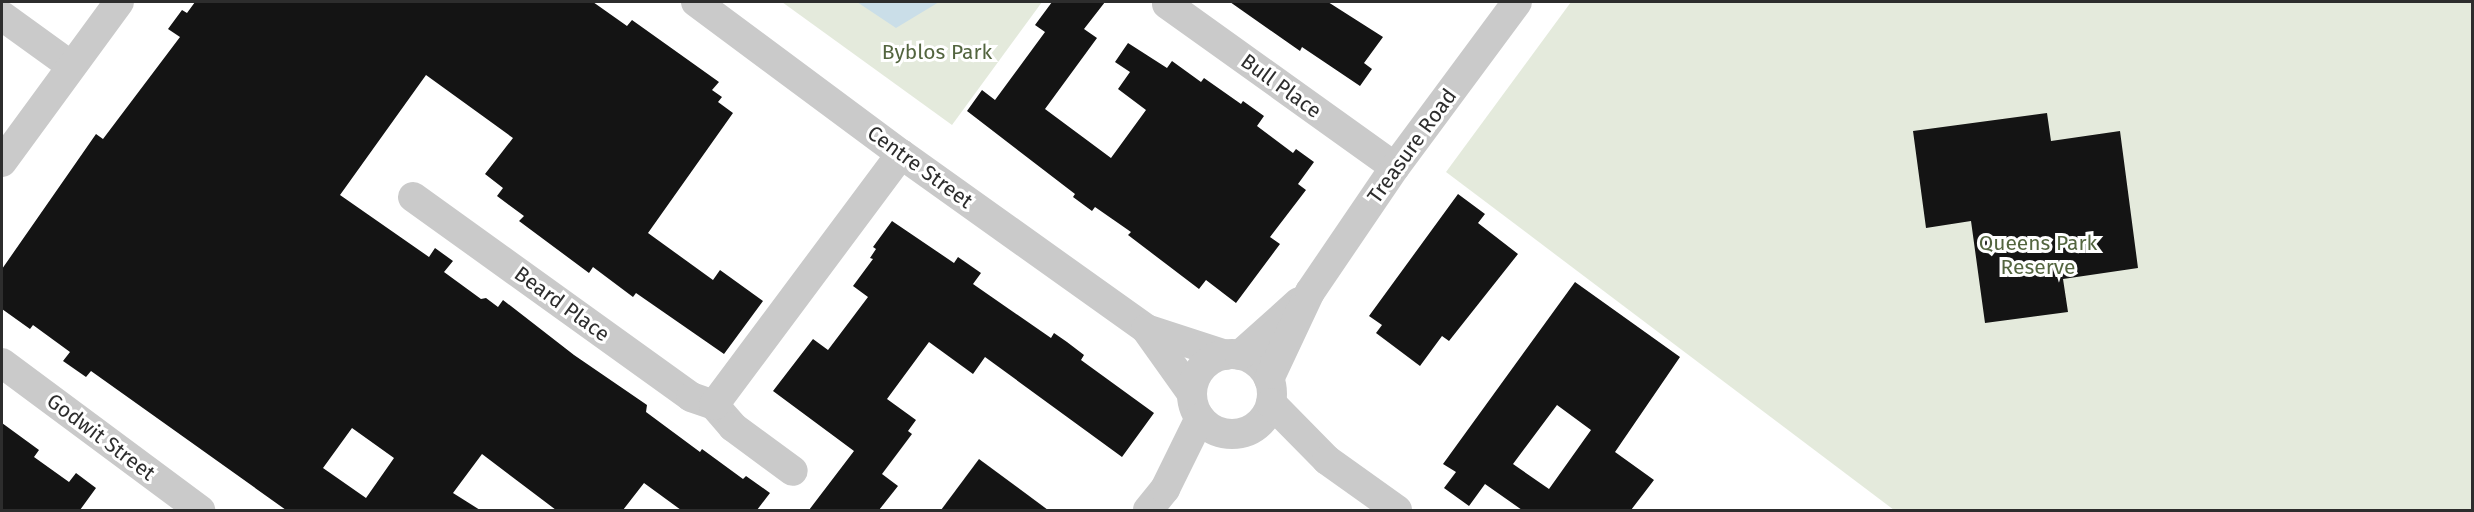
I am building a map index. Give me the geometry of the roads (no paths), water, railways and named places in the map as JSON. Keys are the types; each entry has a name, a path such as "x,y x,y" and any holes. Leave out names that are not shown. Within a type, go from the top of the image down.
{"street":[{"path":"2,162 70,65 119,2"},
{"name":"Centre Street","path":"696,2 901,154 1146,329 1233,355"},
{"name":"Treasure Road","path":"1265,403 1310,292 1395,167 1517,2"},
{"name":"Bull Place","path":"1167,4 1395,167"},
{"path":"2,16 70,65"},
{"path":"714,405 901,154"},
{"name":"Beard Place","path":"413,197 691,397 714,405 733,427 793,471"},
{"name":"Treasure Road","path":"1233,355 1310,292"},
{"name":"Centre Street","path":"1146,329 1196,405"},
{"path":"1233,355 1262,368 1265,403 1246,432 1224,434 1206,426 1196,405 1194,379 1212,359 1233,355"},
{"name":"Godwit Street","path":"2,363 200,510"},
{"path":"1265,403 1327,460 1397,510"},
{"path":"1156,500 1196,405"},
{"path":"1156,500 1224,434"}],"water":[{"path":"857,2 939,2 896,28"}],"park label":[{"name":"Byblos Park","path":"937,52"},
{"name":"Queens Park Reserve","path":"2038,255"}]}
